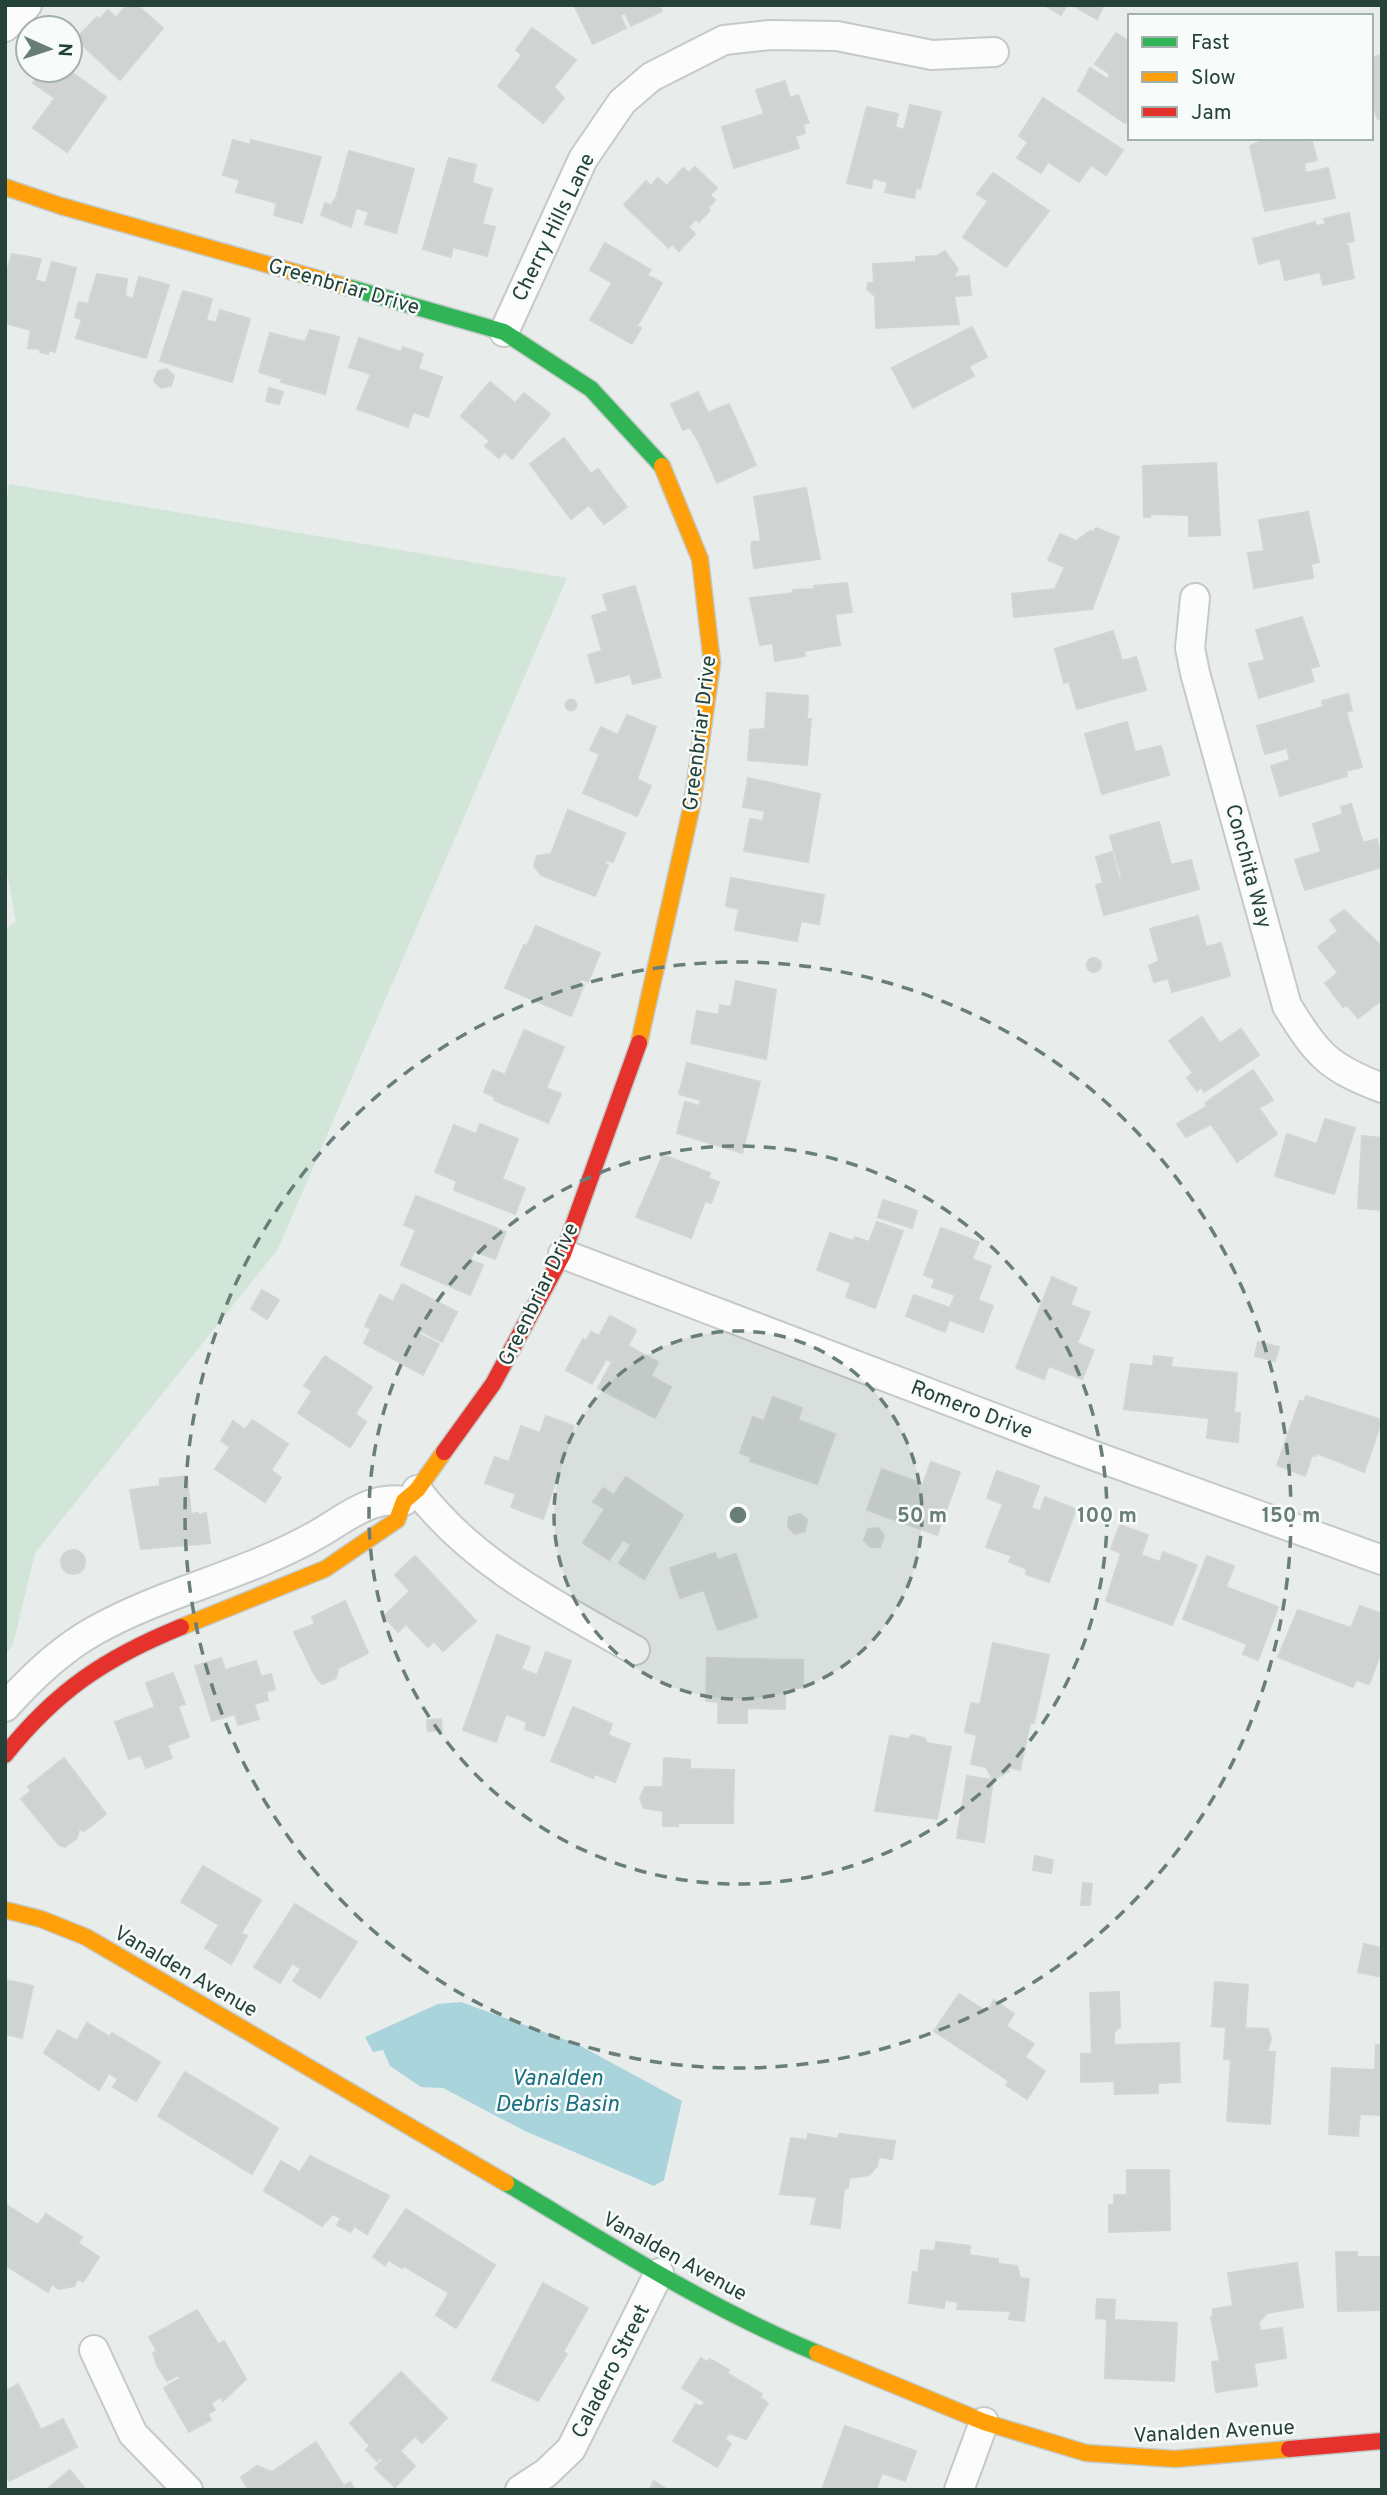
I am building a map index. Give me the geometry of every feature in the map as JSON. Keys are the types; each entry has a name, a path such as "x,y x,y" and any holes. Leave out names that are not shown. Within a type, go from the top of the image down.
{"street":[{"path":"5,27 27,5"},
{"name":"Cherry Hills Lane","path":"504,332 583,159 622,102 651,77 724,40 770,35 837,36 932,55 994,52"},
{"name":"Greenbriar Drive","path":"5,187 61,206 504,332 591,389 666,471 700,559 712,663 692,805 642,1033 563,1254 493,1384 410,1496 397,1520 325,1569 141,1643 81,1678 36,1716 5,1755"},
{"name":"Conchita Way","path":"1195,598 1190,648 1195,673 1287,1006 1317,1052 1350,1076 1382,1088"},
{"name":"Romero Drive","path":"563,1254 1082,1451 1382,1560"},
{"path":"5,1707 28,1681 93,1631 289,1550 370,1504 410,1496 496,1568 635,1650"},
{"name":"Vanalden Avenue","path":"5,1910 41,1919 86,1937 659,2273 786,2340 984,2422 1086,2453 1132,2458 1175,2459 1382,2441"},
{"name":"Caladero Street","path":"520,2490 546,2473 571,2449 659,2273"},
{"path":"94,2350 133,2434 188,2490"},
{"path":"960,2490 984,2422"}],"green space":[{"path":"9,484 567,578 278,1249 35,1553 13,1645 5,1655 5,930 16,921 5,863 5,518"}],"water":[{"name":"Vanalden Debris Basin","path":"461,2002 577,2044 682,2101 664,2180 654,2186 525,2131 443,2088 421,2087 390,2066 383,2050 373,2052 365,2037 438,2004"}],"building":[{"path":"127,5 137,5 163,28 120,80 84,46 84,31 97,17 100,19 108,10 116,18"},
{"path":"574,5 659,5 662,11 631,26 625,13 620,15 626,28 593,44"},
{"path":"1044,5 1067,5 1061,15"},
{"path":"1072,5 1104,5 1097,19"},
{"path":"532,28 576,60 554,87 564,98 543,123 498,86 522,55 516,50"},
{"path":"1116,33 1128,41 1128,119 1125,123 1078,91 1090,68 1107,79 1110,74 1095,64"},
{"path":"1382,51 1382,118 1378,119 1373,107 1373,57 1381,55"},
{"path":"84,81 106,97 67,152 33,128 55,98 34,84 84,84"},
{"path":"785,81 790,98 798,95 809,123 803,124 805,133 795,136 799,148 734,168 722,127 764,114 756,90"},
{"path":"1043,98 1123,150 1106,175 1091,165 1079,182 1048,162 1041,173 1017,158 1028,142 1019,136"},
{"path":"910,105 941,112 920,189 916,188 914,198 885,192 888,182 873,178 871,188 847,183 867,107 898,114 895,127 904,130"},
{"path":"233,140 250,145 251,140 321,157 302,223 274,215 277,203 236,192 240,180 223,175"},
{"path":"1264,140 1312,140 1317,160 1304,163 1306,173 1328,168 1335,198 1265,211 1250,146"},
{"path":"349,151 414,169 396,233 365,224 369,212 356,208 351,227 321,215 325,203 331,205 336,198"},
{"path":"449,158 476,165 472,183 492,189 482,224 495,227 487,256 453,247 451,257 423,249"},
{"path":"695,167 717,188 710,195 715,200 699,222 696,219 688,227 695,234 679,251 672,244 669,248 624,205 646,181 651,186 658,178 667,186 683,168 689,173"},
{"path":"993,173 1049,211 1006,267 963,237 988,201 977,194"},
{"path":"1349,213 1354,241 1344,243 1348,246 1354,278 1323,285 1320,272 1285,280 1280,258 1259,264 1253,239 1315,222 1316,226 1326,224 1324,219"},
{"path":"605,243 651,270 647,275 662,283 637,326 641,328 632,344 590,320 612,283 590,270"},
{"path":"945,251 958,269 953,277 969,276 971,295 954,296 959,324 876,328 875,296 867,289 868,283 874,283 873,264 916,262 916,257 937,256"},
{"path":"12,254 41,259 35,280 46,283 52,262 76,268 55,352 49,350 48,354 40,352 41,349 28,348 31,330 5,323 5,278"},
{"path":"97,274 127,279 125,296 133,299 139,277 169,285 146,358 76,338 82,319 75,317 79,302 88,304"},
{"path":"183,291 212,299 206,320 216,323 220,310 250,319 232,382 160,361"},
{"path":"972,327 987,357 969,366 974,376 913,408 892,368"},
{"path":"310,330 339,337 325,394 281,382 282,379 259,372 270,333 305,342"},
{"path":"359,338 401,352 403,347 423,354 418,369 442,377 428,417 413,412 408,427 357,409 371,374 349,367"},
{"path":"167,369 174,376 171,386 161,388 154,381 158,371"},
{"path":"490,382 515,403 524,393 550,414 512,459 504,452 499,458 485,446 490,441 461,416"},
{"path":"269,388 283,392 279,404 266,401"},
{"path":"698,392 708,413 729,404 756,465 717,483 699,442 690,427 683,430 671,404"},
{"path":"564,438 591,474 598,469 627,507 604,524 589,505 571,519 530,464"},
{"path":"1216,463 1220,535 1189,536 1189,515 1150,514 1150,517 1144,517 1143,466"},
{"path":"806,488 820,559 754,568 752,542 761,541 754,497"},
{"path":"1308,512 1319,562 1311,564 1313,578 1254,588 1248,553 1264,551 1259,520"},
{"path":"1096,528 1119,537 1092,609 1014,617 1012,594 1055,589 1065,567 1048,560 1060,534 1076,541 1090,531 1094,532"},
{"path":"847,583 852,612 835,614 840,645 804,651 805,656 775,661 773,643 760,645 750,598"},
{"path":"635,586 661,677 633,684 630,674 596,683 588,655 602,651 592,616 608,611 603,595"},
{"path":"1302,617 1319,666 1310,668 1314,681 1259,698 1249,664 1265,660 1256,630"},
{"path":"1113,631 1122,661 1136,657 1146,690 1077,709 1069,681 1064,683 1055,649"},
{"path":"767,693 808,696 807,719 811,719 807,765 748,760 750,730 765,729"},
{"path":"1348,694 1352,710 1346,712 1362,767 1346,771 1347,776 1280,796 1271,766 1290,760 1287,748 1265,754 1257,726 1323,707 1322,701"},
{"path":"571,699 577,705 571,711 565,705"},
{"path":"627,715 656,727 637,779 651,786 637,816 583,793 600,754 590,750 601,727 618,735"},
{"path":"1127,722 1135,752 1161,746 1169,775 1102,794 1085,734"},
{"path":"748,778 820,794 808,862 744,851 750,819 763,821 765,811 743,807"},
{"path":"1351,804 1363,843 1377,839 1382,867 1305,890 1295,860 1321,852 1313,824 1343,814 1341,807"},
{"path":"568,810 625,833 613,862 606,860 605,864 608,865 595,896 541,875 534,866 537,856 551,854"},
{"path":"1159,822 1171,865 1191,860 1199,889 1104,915 1096,885 1103,883 1096,857 1112,852 1119,878 1122,878 1110,836"},
{"path":"731,878 824,895 819,924 801,921 797,941 735,930 739,909 726,906"},
{"path":"1344,910 1382,947 1382,1000 1358,1018 1347,1005 1343,1007 1325,983 1338,973 1318,947 1338,931 1330,920"},
{"path":"1198,916 1206,947 1221,943 1230,976 1172,992 1168,978 1154,982 1149,966 1159,961 1150,929"},
{"path":"536,926 600,953 588,982 581,979 579,983 584,985 571,1016 505,988 524,945 527,946"},
{"path":"1091,958 1097,958 1101,965 1097,972 1091,972 1087,968 1087,962"},
{"path":"736,981 776,990 766,1059 691,1043 697,1011 719,1015 720,1005 731,1007"},
{"path":"1202,1017 1220,1043 1241,1029 1259,1055 1204,1092 1201,1087 1197,1091 1187,1078 1193,1073 1169,1041"},
{"path":"524,1030 564,1047 546,1088 561,1094 548,1123 494,1100 495,1097 484,1092 493,1070 505,1075"},
{"path":"687,1063 760,1082 742,1153 677,1133 685,1102 699,1106 701,1100 679,1094"},
{"path":"1253,1070 1273,1100 1259,1108 1277,1134 1237,1162 1211,1124 1186,1137 1177,1124 1207,1106 1205,1103"},
{"path":"1325,1119 1355,1128 1334,1194 1275,1176 1287,1134 1317,1144"},
{"path":"480,1124 518,1139 502,1179 525,1188 515,1214 454,1190 457,1181 435,1172 454,1125 476,1134"},
{"path":"1362,1136 1382,1138 1382,1210 1358,1208"},
{"path":"663,1155 710,1173 708,1178 719,1182 711,1203 705,1201 691,1238 636,1217"},
{"path":"416,1196 506,1232 495,1259 474,1251 470,1260 483,1265 470,1295 401,1265 416,1230 404,1225"},
{"path":"883,1200 917,1211 912,1228 878,1217"},
{"path":"877,1222 903,1231 875,1308 846,1297 851,1283 817,1270 830,1233 853,1241 855,1237 869,1242"},
{"path":"941,1228 979,1242 972,1259 991,1266 978,1300 993,1306 983,1332 949,1320 945,1332 906,1316 914,1295 950,1308 955,1295 932,1287 935,1279 924,1275"},
{"path":"1052,1277 1077,1288 1070,1305 1090,1312 1077,1343 1094,1350 1082,1379 1049,1366 1044,1379 1016,1368"},
{"path":"402,1284 457,1312 442,1342 419,1330 417,1333 439,1344 423,1375 364,1343 371,1329 365,1326 380,1295 393,1302"},
{"path":"262,1290 279,1300 267,1319 251,1309"},
{"path":"610,1316 636,1330 628,1346 658,1362 651,1376 671,1387 655,1418 598,1388 612,1362 606,1359 592,1384 566,1370 583,1339 586,1341 591,1332 599,1336"},
{"path":"1258,1342 1279,1347 1275,1361 1255,1356"},
{"path":"325,1356 372,1387 355,1414 366,1422 350,1447 298,1413 312,1391 304,1386"},
{"path":"1154,1356 1172,1358 1171,1367 1237,1373 1234,1413 1240,1413 1238,1442 1207,1438 1209,1418 1124,1409 1131,1364 1153,1366"},
{"path":"1306,1396 1382,1420 1364,1472 1317,1453 1316,1456 1312,1455 1305,1476 1277,1465 1300,1401 1304,1402"},
{"path":"773,1397 802,1408 798,1420 835,1434 817,1484 750,1461 751,1457 740,1453 753,1417 764,1421"},
{"path":"546,1416 574,1426 543,1519 511,1507 516,1494 485,1483 495,1457 509,1462 521,1426 540,1433"},
{"path":"252,1420 288,1444 271,1470 281,1478 265,1502 215,1469 230,1447 221,1441 233,1421 245,1430"},
{"path":"931,1462 960,1472 937,1535 867,1510 882,1469 923,1484"},
{"path":"997,1471 1039,1486 1031,1508 1040,1511 1045,1497 1076,1509 1049,1582 1026,1574 1027,1569 1009,1562 1012,1556 986,1547 1003,1504 987,1498"},
{"path":"187,1476 191,1514 198,1513 198,1516 206,1513 210,1543 141,1549 130,1490 160,1486 160,1479"},
{"path":"626,1477 683,1515 644,1579 619,1563 631,1545 623,1540 609,1560 583,1543 605,1509 593,1502 603,1488 614,1495"},
{"path":"800,1514 807,1520 805,1531 795,1534 788,1527 789,1517"},
{"path":"1120,1525 1148,1535 1141,1555 1160,1562 1163,1552 1197,1565 1172,1625 1106,1601 1121,1553 1111,1549"},
{"path":"878,1528 884,1536 880,1547 870,1547 864,1540 868,1529"},
{"path":"73,1550 84,1557 85,1562 78,1573 73,1574 62,1567 61,1562 68,1551"},
{"path":"715,1553 717,1560 736,1554 757,1617 718,1630 704,1590 680,1598 670,1568"},
{"path":"415,1556 476,1621 443,1651 434,1641 428,1647 406,1624 398,1632 384,1616 410,1591 395,1575"},
{"path":"1207,1556 1234,1566 1226,1587 1278,1607 1258,1660 1243,1654 1247,1644 1183,1619"},
{"path":"345,1601 368,1653 338,1668 336,1678 322,1684 315,1676 294,1632 315,1624 312,1617"},
{"path":"1360,1606 1382,1614 1382,1650 1369,1684 1356,1680 1353,1687 1278,1657 1298,1610 1351,1628"},
{"path":"497,1635 530,1647 521,1669 537,1675 546,1652 571,1661 544,1736 525,1729 527,1722 506,1714 496,1742 463,1730"},
{"path":"993,1643 1049,1655 1020,1770 1007,1767 1009,1771 993,1780 986,1767 971,1764 977,1735 965,1732 971,1703 980,1705"},
{"path":"221,1658 225,1670 256,1661 261,1677 271,1674 275,1689 266,1692 268,1700 254,1704 259,1719 238,1725 235,1714 212,1721 195,1666"},
{"path":"707,1658 803,1660 803,1688 785,1688 785,1709 747,1708 747,1723 718,1723 719,1688 717,1702 706,1701"},
{"path":"173,1673 185,1704 178,1706 189,1737 167,1745 172,1758 146,1768 141,1755 129,1759 115,1722 155,1707 146,1683"},
{"path":"573,1707 612,1724 608,1735 630,1744 615,1782 595,1774 593,1778 551,1761"},
{"path":"441,1719 442,1730 428,1731 427,1720"},
{"path":"912,1735 924,1738 927,1743 951,1747 937,1819 875,1811 890,1736 908,1739"},
{"path":"64,1758 106,1814 84,1831 79,1829 77,1838 65,1847 59,1845 21,1799 31,1791 28,1787"},
{"path":"664,1759 690,1760 690,1769 734,1770 733,1823 678,1823 678,1826 663,1826 663,1811 644,1808 640,1798 645,1787 663,1787"},
{"path":"967,1776 993,1780 984,1842 957,1838"},
{"path":"1035,1856 1053,1860 1051,1873 1033,1870"},
{"path":"203,1866 261,1900 241,1933 247,1936 231,1964 205,1948 219,1925 181,1902"},
{"path":"1083,1883 1092,1884 1090,1905 1081,1905"},
{"path":"295,1904 357,1942 320,1998 293,1981 301,1969 292,1963 280,1983 254,1967"},
{"path":"1364,1944 1382,1948 1382,1977 1358,1972"},
{"path":"5,1980 33,1986 22,2038 5,2034"},
{"path":"1215,1982 1248,1985 1245,2028 1268,2029 1271,2039 1267,2052 1275,2052 1270,2124 1227,2121 1231,2060 1224,2059 1226,2027 1212,2026"},
{"path":"1119,1992 1120,2027 1114,2032 1114,2045 1179,2043 1180,2082 1158,2083 1158,2093 1115,2094 1114,2081 1081,2082 1081,2054 1092,2054 1090,1993"},
{"path":"959,1994 987,2012 994,2000 1014,2014 1006,2026 1034,2044 1025,2057 1045,2071 1027,2099 1006,2085 1009,2081 934,2031"},
{"path":"87,2023 110,2037 112,2033 160,2062 136,2101 113,2087 118,2079 109,2073 99,2090 44,2053 58,2030 77,2041"},
{"path":"1376,2045 1382,2045 1382,2115 1360,2114 1358,2136 1329,2134 1332,2068 1375,2070"},
{"path":"185,2072 278,2128 252,2174 158,2116"},
{"path":"808,2134 839,2139 839,2134 895,2141 892,2159 879,2157 877,2166 869,2175 849,2178 848,2188 844,2188 840,2228 811,2224 817,2197 780,2194 791,2138 807,2140"},
{"path":"310,2156 389,2196 367,2234 354,2226 351,2232 337,2225 341,2218 333,2214 322,2226 264,2191 281,2161 300,2172"},
{"path":"1127,2170 1169,2170 1170,2230 1109,2232 1109,2205 1114,2205 1114,2195 1127,2195"},
{"path":"5,2204 38,2225 46,2214 82,2237 78,2243 99,2257 83,2282 78,2279 74,2286 59,2289 52,2284 48,2292 5,2265"},
{"path":"406,2209 495,2265 456,2328 436,2315 449,2293 404,2266 402,2268 388,2260 385,2265 373,2257"},
{"path":"936,2242 970,2246 969,2255 998,2259 998,2264 1017,2266 1020,2278 1029,2279 1024,2321 1009,2319 1011,2311 957,2309 958,2302 945,2300 944,2308 909,2303 913,2272 918,2273 921,2250 935,2251"},
{"path":"1336,2252 1357,2252 1357,2257 1382,2257 1382,2310 1338,2311"},
{"path":"1297,2263 1303,2307 1267,2313 1259,2322 1260,2331 1282,2328 1286,2358 1254,2363 1257,2386 1216,2392 1212,2362 1220,2361 1211,2317 1213,2309 1233,2306 1228,2273"},
{"path":"543,2283 588,2308 563,2352 567,2354 538,2401 492,2380"},
{"path":"1097,2299 1115,2300 1114,2320 1177,2323 1174,2381 1105,2378 1107,2319 1096,2318"},
{"path":"197,2310 218,2344 224,2341 246,2379 223,2401 220,2397 211,2403 215,2410 208,2414 211,2420 189,2432 164,2388 180,2378 178,2375 167,2381 157,2365 153,2353 157,2351 149,2337"},
{"path":"701,2358 707,2362 710,2359 729,2370 727,2373 762,2394 760,2398 768,2403 746,2439 729,2433 725,2439 731,2444 717,2467 673,2441 696,2404 701,2407 705,2402 682,2388"},
{"path":"401,2372 447,2418 422,2443 415,2436 400,2451 415,2466 395,2487 375,2468 383,2460 381,2457 377,2461 366,2450 370,2446 350,2423"},
{"path":"18,2384 41,2430 63,2419 77,2447 9,2481 5,2473 5,2391"},
{"path":"845,2426 916,2451 905,2481 882,2473 876,2490 822,2490"},
{"path":"316,2442 344,2486 350,2482 355,2490 249,2490 241,2477 257,2466 272,2472"},
{"path":"70,2470 86,2490 46,2490"},
{"path":"654,2481 668,2490 649,2490"}],"traffic: fast":[{"path":"347,287 504,332 591,389 662,466"},
{"path":"506,2183 697,2295 817,2353"}],"traffic: slow":[{"path":"5,187 61,206 347,287"},
{"path":"639,1043 692,805 712,663 700,559 662,466"},
{"path":"181,1627 325,1569 397,1520 404,1501 417,1490 444,1452"},
{"path":"5,1910 41,1919 86,1937 506,2183"},
{"path":"817,2353 984,2422 1086,2453 1175,2459 1289,2449"}],"traffic: jam":[{"path":"444,1452 493,1384 563,1254 639,1043"},
{"path":"5,1755 43,1712 84,1679 129,1651 181,1627"},
{"path":"1289,2449 1382,2441"}]}
